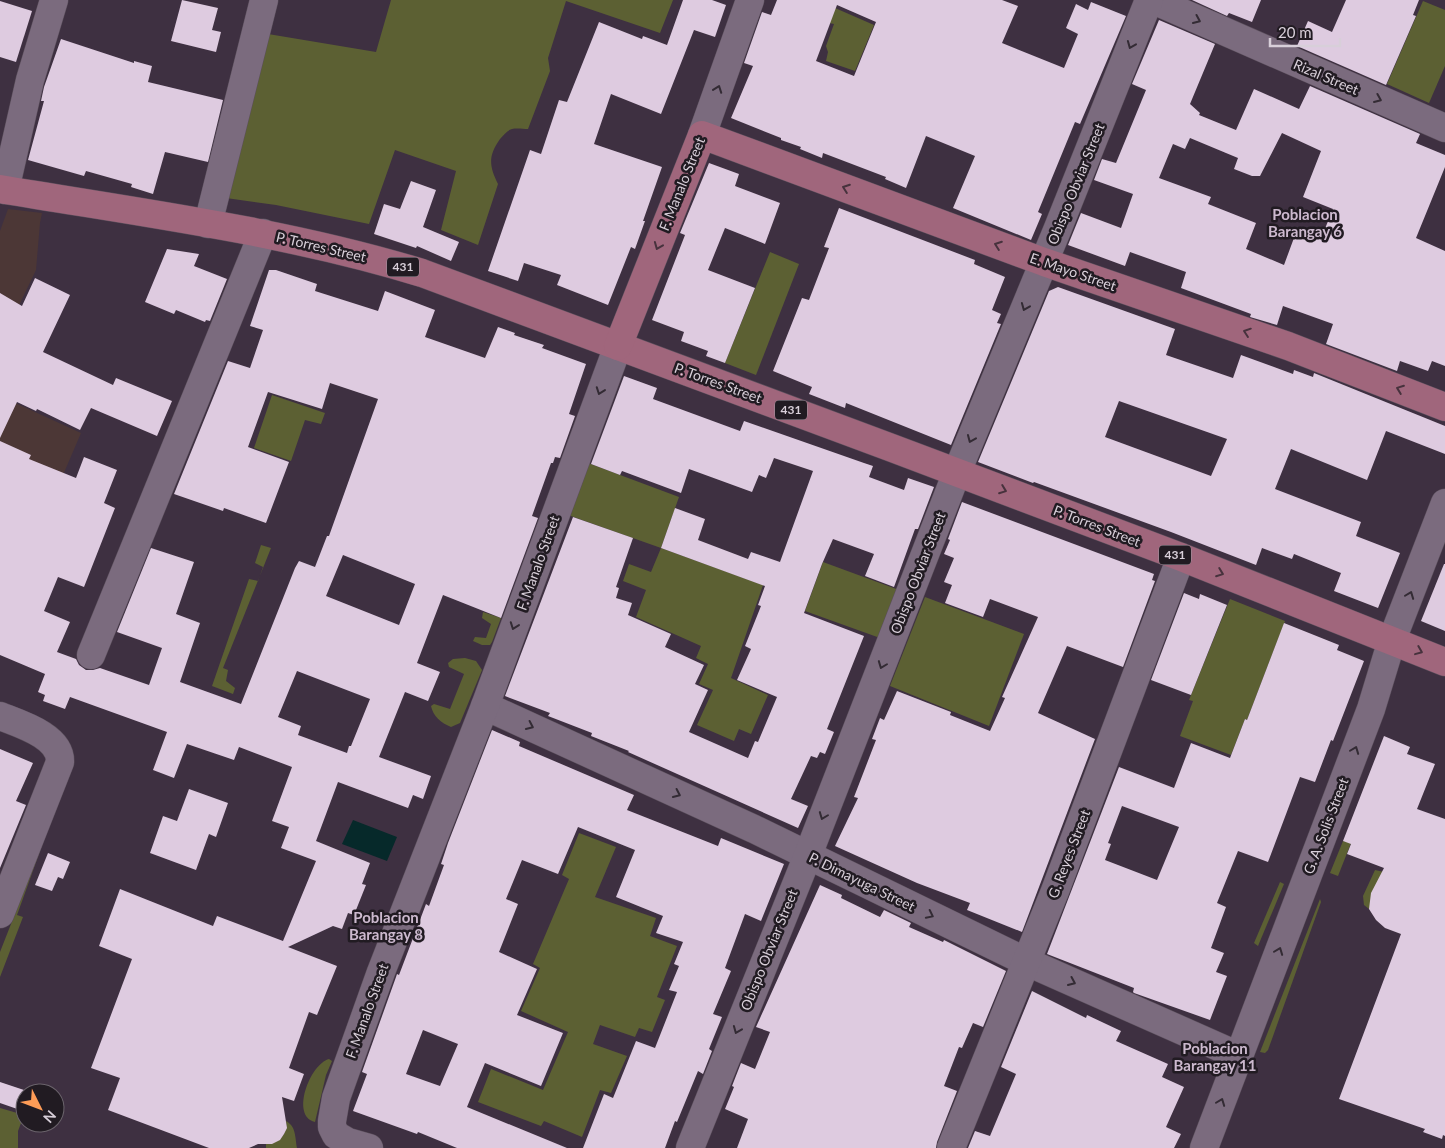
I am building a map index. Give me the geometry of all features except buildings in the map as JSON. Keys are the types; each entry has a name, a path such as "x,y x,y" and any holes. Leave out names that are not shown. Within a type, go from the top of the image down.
{"main road":[{"name":"E. Mayo Street","path":"702,135 1044,262 1288,346 1445,407"},
{"name":"F. Manalo Street","path":"618,346 702,135"},
{"name":"P. Torres Street","path":"2,189 263,233 345,251 422,273 1181,557 1445,662"}],"street":[{"path":"2,189 30,80 54,0"},
{"path":"208,224 264,0"},
{"name":"F. Manalo Street","path":"702,135 750,0"},
{"name":"Rizal Street","path":"1151,0 1445,128"},
{"name":"Obispo Obviar Street","path":"690,1148 808,856 957,472 1151,0"},
{"path":"91,655 263,233"},
{"name":"F. Manalo Street","path":"369,1148 341,1139 336,1135 332,1127 333,1112 354,1044 485,706 618,346"},
{"name":"G. A. Solis Street","path":"1204,1148 1371,708 1392,640 1445,503"},
{"name":"G. Reyes Street","path":"951,1148 1056,891 1181,557"},
{"name":"P. Dimayuga Street","path":"485,706 754,829 1027,962 1239,1056"},
{"path":"0,716 29,728 53,743 60,756 60,762 0,911"}],"shaded area":[{"path":"8,209 42,213 36,270 0,345 0,231"},
{"path":"0,396 81,433 0,622"},
{"path":"353,820 397,837 387,861 342,844"}],"green space":[{"path":"391,0 673,0 660,33 566,1 548,58 550,71 528,129 508,131 500,139 493,151 491,161 498,184 478,245 441,230 456,171 395,150 369,224 276,205 226,198 268,34 376,52"},
{"path":"1423,1 1445,10 1445,66 1429,103 1387,84"},
{"path":"835,8 874,25 855,71 826,61 828,52 826,46 834,24 829,23"},
{"path":"770,252 799,264 756,375 725,363"},
{"path":"272,395 325,413 321,424 305,420 291,461 254,448"},
{"path":"588,463 679,497 661,548 568,515"},
{"path":"261,545 271,548 260,576 263,567 255,563"},
{"path":"661,548 763,585 731,678 768,695 751,734 739,729 734,741 697,725 713,690 699,684 708,664 696,658 701,646 636,617 646,590 623,581 629,564 651,572"},
{"path":"823,562 899,590 880,638 805,611"},
{"path":"249,579 258,581 223,668 228,670 226,681 235,688 233,694 212,686"},
{"path":"925,597 1024,634 989,726 890,686"},
{"path":"1230,599 1285,621 1247,720 1245,719 1231,755 1180,736 1193,701 1189,700"},
{"path":"483,612 501,618 490,645 482,645 473,641 475,637 486,638 491,624 482,618"},
{"path":"465,658 476,661 482,670 460,723 451,727 438,719 431,706 434,704 450,709 464,674 449,667 448,663 453,659"},
{"path":"579,833 616,847 595,897 656,918 650,936 677,946 657,997 665,1000 652,1032 639,1028 635,1037 600,1025 593,1044 627,1056 611,1093 600,1090 582,1137 544,1121 541,1126 478,1102 491,1069 543,1090 568,1032 521,1011 540,968 533,964 569,879 562,875"},
{"path":"44,840 17,915 23,917 0,977 0,952"},
{"path":"1343,841 1351,843 1338,876 1330,873"},
{"path":"1375,870 1384,872 1369,909 1364,905 1363,896"},
{"path":"1280,882 1284,884 1258,946 1254,943"},
{"path":"1320,899 1321,902 1268,1050 1265,1053 1260,1052"},
{"path":"329,1059 332,1061 326,1075 315,1122 308,1118 304,1110 303,1101 315,1070"},
{"path":"0,1108 15,1112 15,1133 18,1133 18,1148 0,1148"},
{"path":"286,1121 292,1126 297,1148 266,1148 266,1144 275,1142 282,1137 286,1130"}],"district":[{"name":"Poblacion Barangay 6","path":"1305,224"},
{"name":"Poblacion Barangay 8","path":"386,926"},
{"name":"Poblacion Barangay 11","path":"1215,1058"}]}
